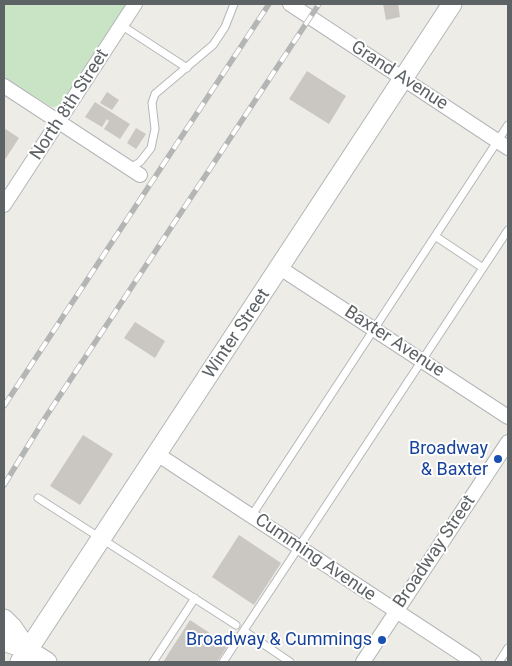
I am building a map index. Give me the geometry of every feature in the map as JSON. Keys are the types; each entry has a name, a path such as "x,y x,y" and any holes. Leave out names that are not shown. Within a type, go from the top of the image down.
{"street":[{"name":"North 8th Street","path":"4,205 135,4"},
{"name":"Grand Avenue","path":"290,4 503,144"},
{"name":"Winter Street","path":"24,656 452,4"},
{"path":"4,86 135,172"},
{"name":"Baxter Avenue","path":"280,268 508,417"},
{"name":"Broadway Street","path":"363,662 508,442"},
{"name":"Cumming Avenue","path":"157,454 474,662"},
{"path":"4,619 12,627 24,656"},
{"path":"4,641 24,656 47,662"}],"lane":[{"path":"135,172 151,148 155,129 152,104 155,94 187,68 220,36 234,4"},
{"path":"121,26 187,68"},
{"path":"252,515 435,236 503,144 508,125"},
{"path":"223,662 508,230"},
{"path":"435,236 483,268"},
{"path":"38,498 236,625"},
{"path":"153,662 195,598"},
{"path":"244,631 290,662"},
{"path":"499,662 508,648"}],"green space":[{"path":"4,4 126,4 62,102 59,106 52,107 4,78"}],"building":[{"path":"383,4 398,4 400,17 386,20"},
{"path":"307,71 346,96 329,124 289,99"},
{"path":"107,92 119,100 112,110 100,103"},
{"path":"95,102 130,124 120,139 104,129 109,121 107,119 102,127 85,117"},
{"path":"4,128 19,138 4,161"},
{"path":"136,128 146,134 136,149 127,143"},
{"path":"135,322 165,341 155,358 124,338"},
{"path":"83,435 113,454 80,505 50,486"},
{"path":"239,535 281,563 254,605 212,577"},
{"path":"190,620 228,645 217,662 163,662"}],"railway":[{"path":"4,406 269,4"},
{"path":"4,485 45,418 319,4"}],"place":[{"name":"Broadway & Baxter","path":"498,459"},
{"name":"Broadway & Cummings","path":"382,640"}]}
